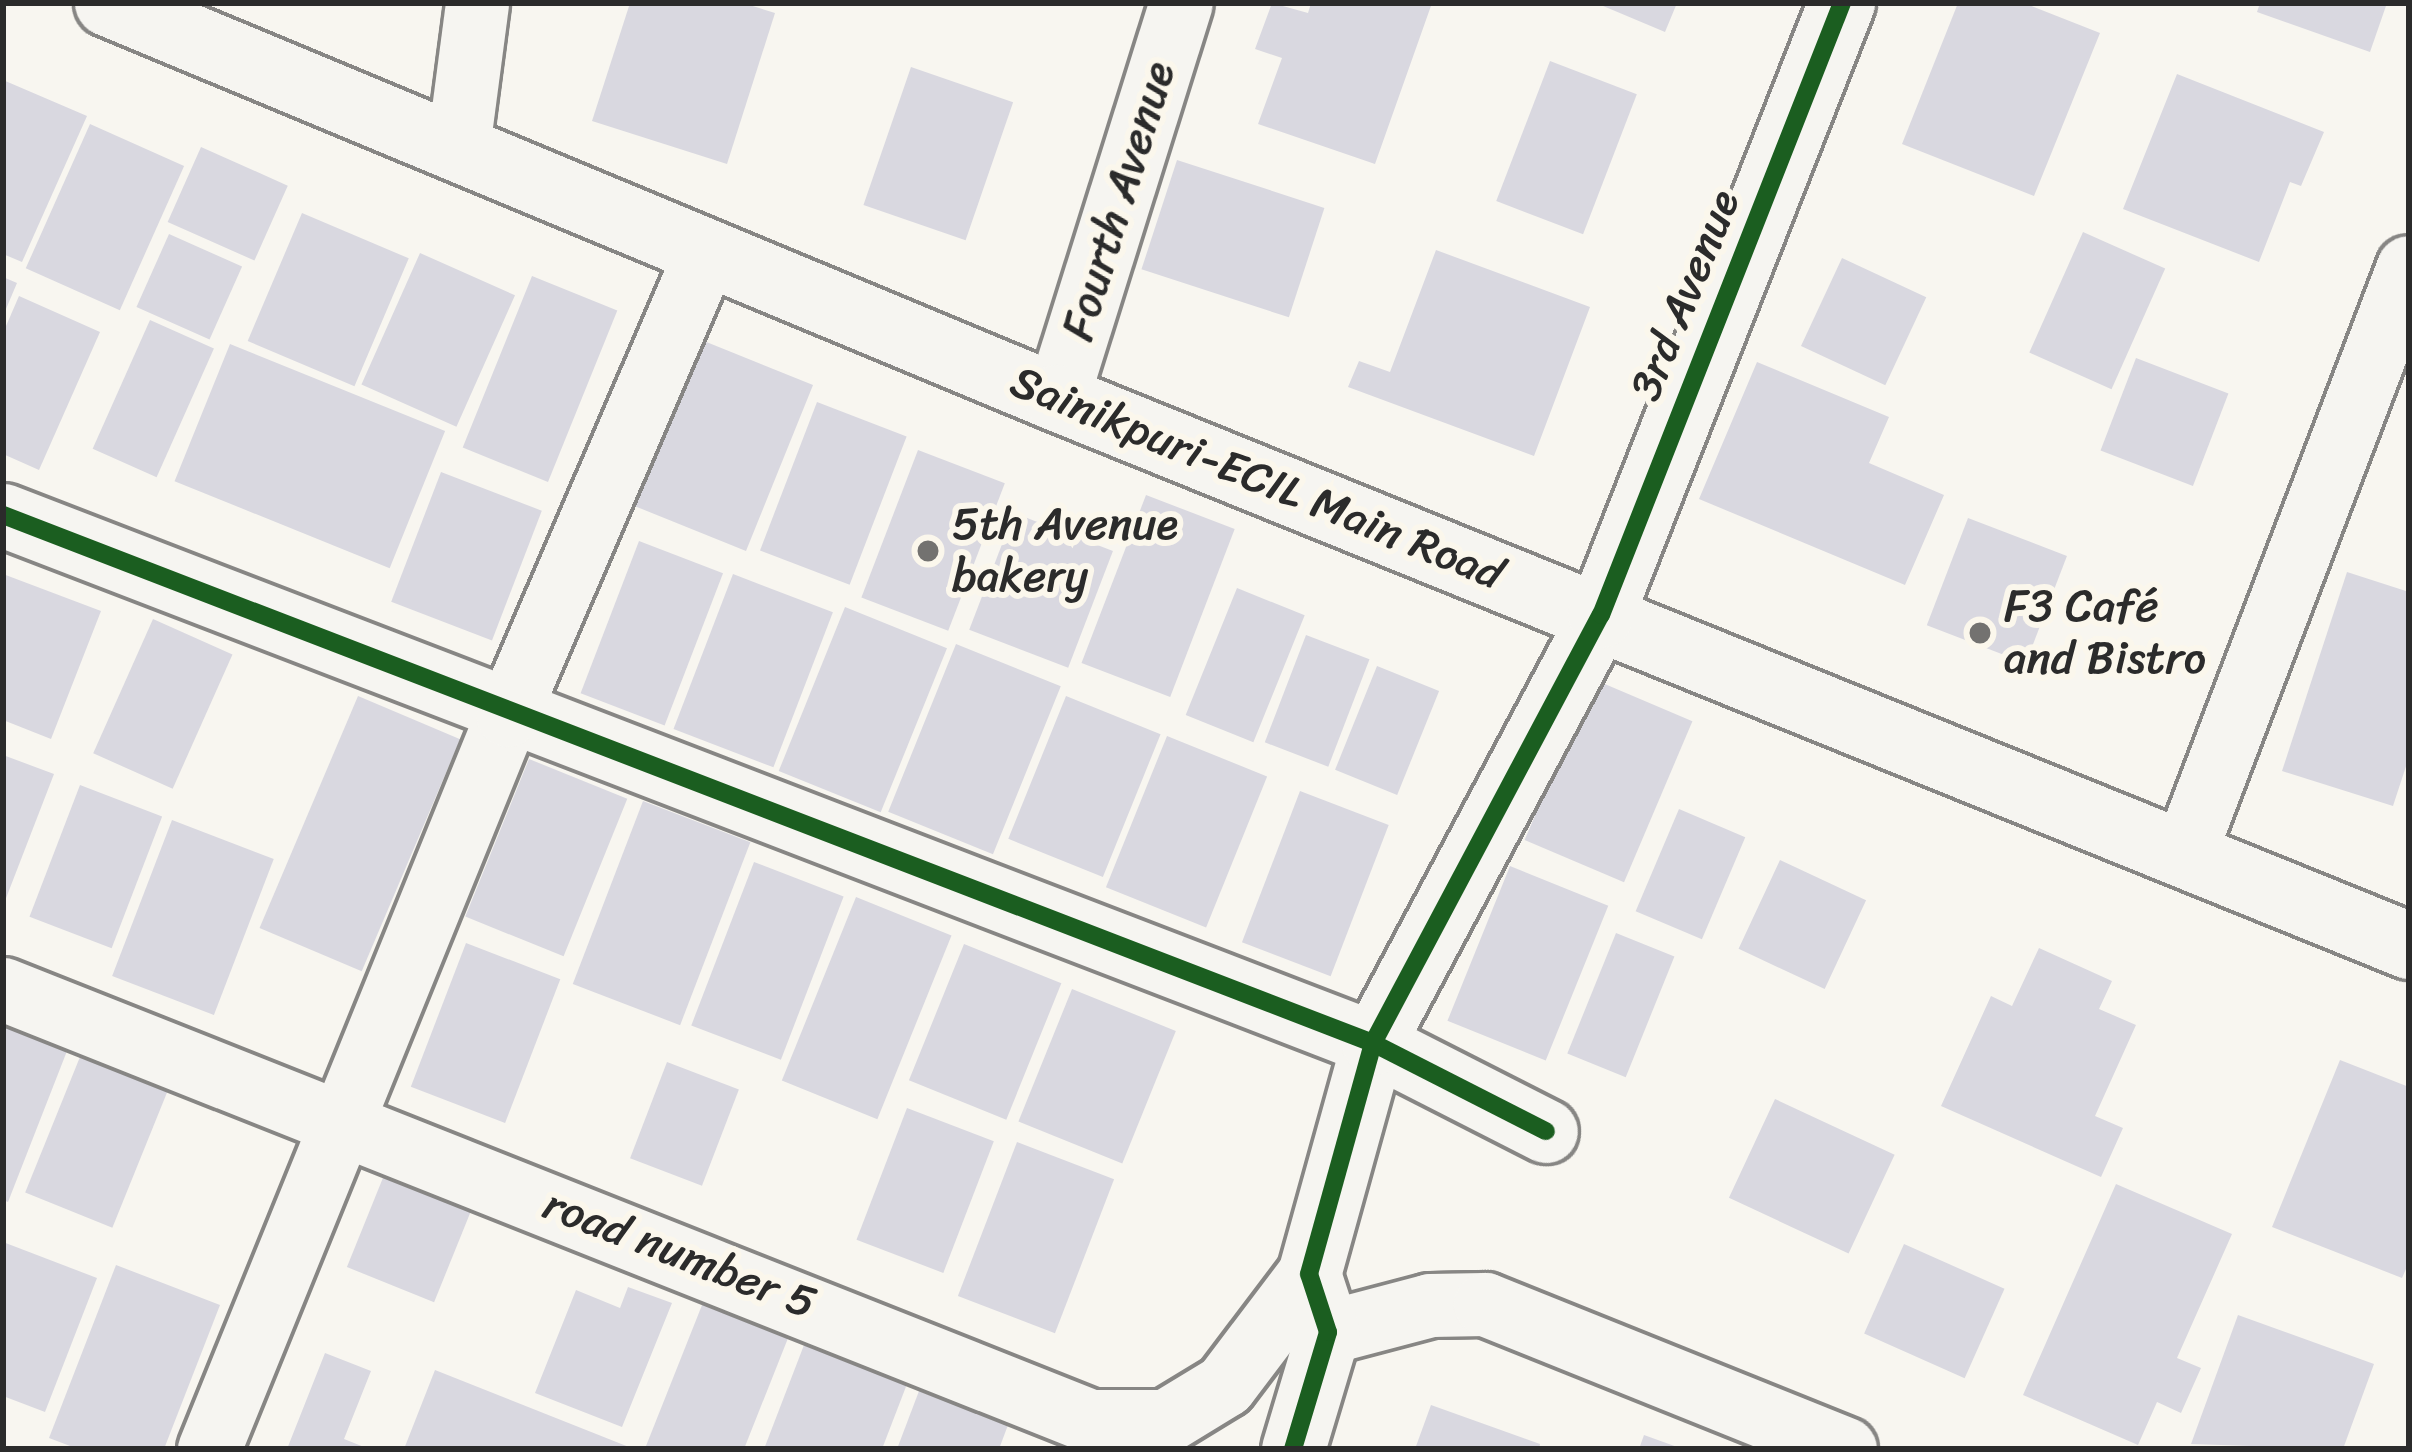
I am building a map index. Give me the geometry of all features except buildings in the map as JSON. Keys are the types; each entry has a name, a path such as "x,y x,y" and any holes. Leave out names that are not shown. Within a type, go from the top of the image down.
{"main road":[{"name":"Sainikpuri-ECIL Main Road","path":"108,3 1057,398 2409,946"},
{"name":"3rd Avenue","path":"1601,615 1842,3"}],"street":[{"path":"458,148 476,3"},
{"name":"Fourth Avenue","path":"1057,398 1181,3"},
{"path":"208,1449 507,715 706,252"},
{"path":"2184,854 2408,266"},
{"path":"3,515 507,715 1373,1042 1546,1131"},
{"path":"1293,1449 1318,1303 1373,1042 1601,615"},
{"name":"road number 5","path":"3,989 1090,1421 1166,1421 1225,1385 1318,1303"},
{"path":"1318,1303 1485,1304 1845,1449"}],"cycle path":[{"path":"1293,1449 1328,1332 1309,1274 1373,1043 1601,615 1842,3"},
{"path":"3,515 1373,1043 1546,1131"}],"place":[{"name":"5th Avenue bakery","path":"928,551"},
{"name":"F3 Café and Bistro","path":"1980,633"}]}
